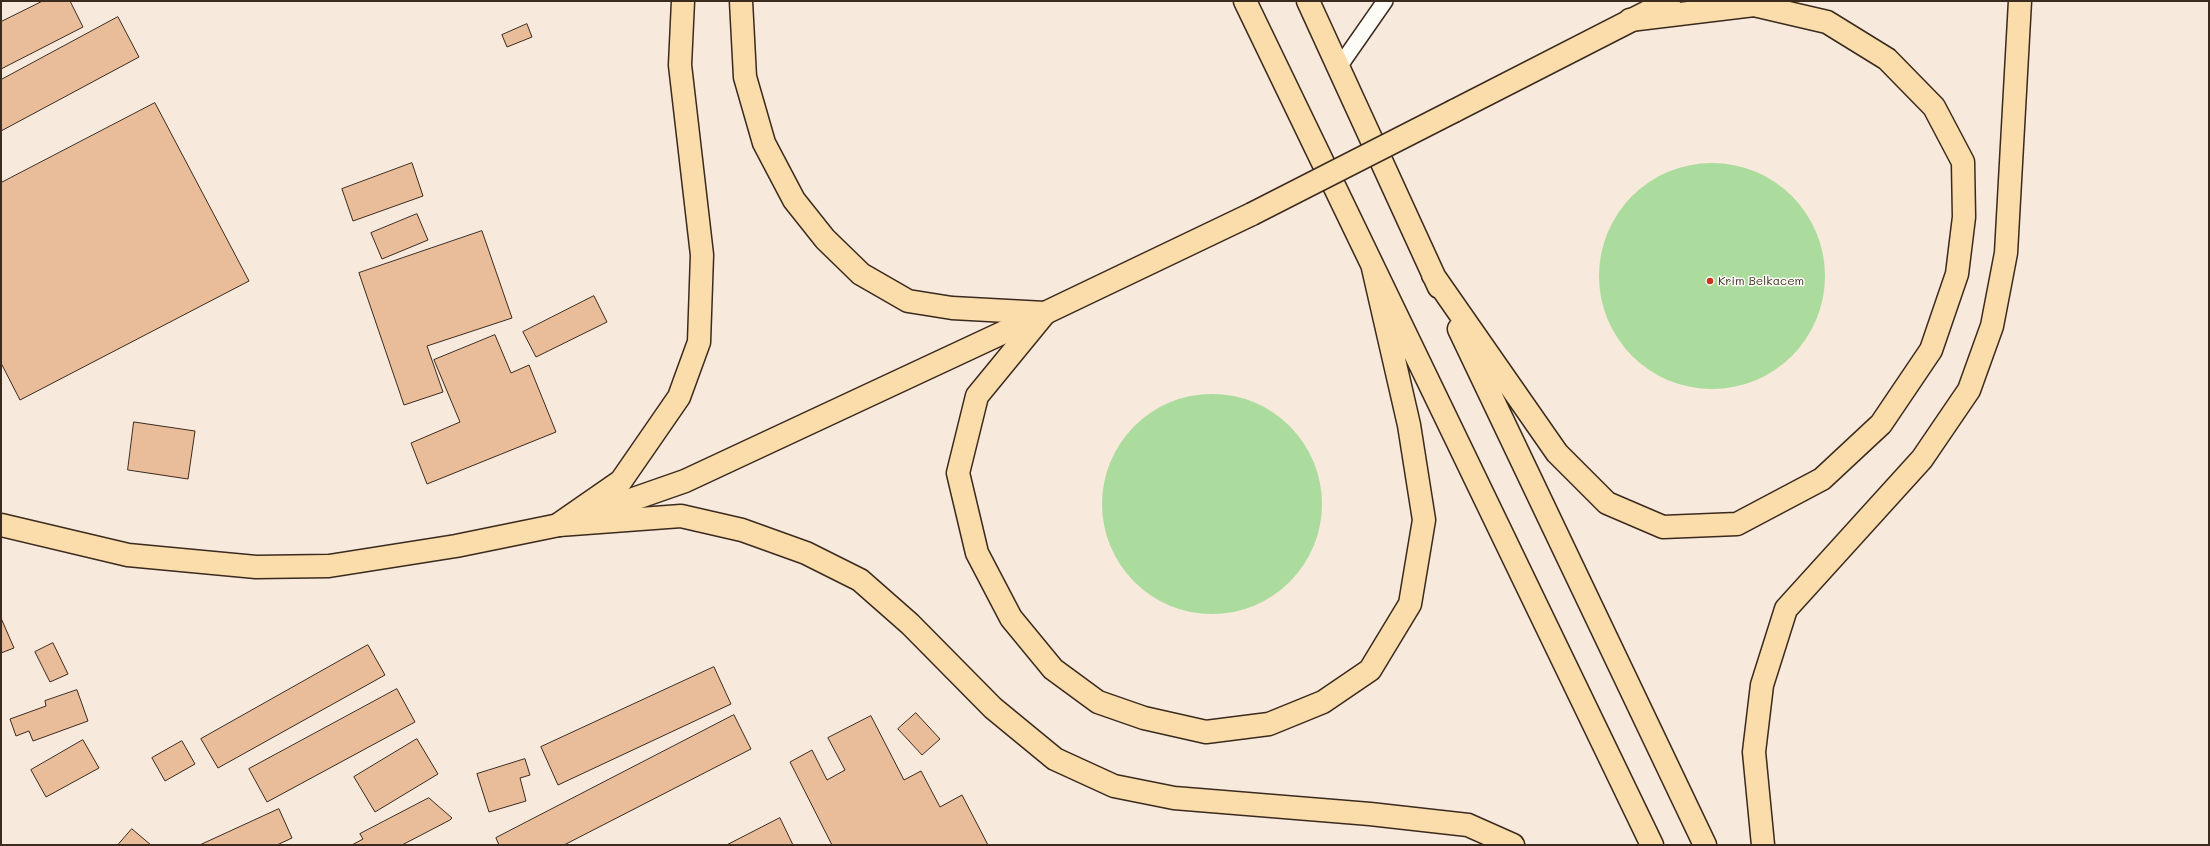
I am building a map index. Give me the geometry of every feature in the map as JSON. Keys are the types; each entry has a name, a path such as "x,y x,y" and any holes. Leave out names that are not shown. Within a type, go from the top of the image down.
{"main road":[{"path":"559,525 621,481 679,398 699,342 702,255 680,65 683,1"},
{"path":"741,1 745,77 764,143 794,200 825,239 860,274 908,301 952,308 1045,313"},
{"path":"1245,1 1652,845"},
{"path":"1308,1 1434,275 1705,845"},
{"path":"1630,20 1660,1"},
{"path":"559,525 685,481 1045,313 1252,214 1669,1"},
{"path":"1763,845 1754,752 1762,685 1786,609 1922,459 1969,390 1992,326 2006,253 2020,1"},
{"path":"1434,275 1557,453 1607,503 1663,527 1737,524 1822,479 1881,424 1932,350 1958,274 1964,217 1963,162 1934,107 1887,59 1827,22 1754,5 1630,20"},
{"path":"1045,313 977,396 958,473 976,553 1011,618 1053,669 1098,702 1144,718 1206,732 1269,724 1323,702 1370,670 1410,604 1424,520 1409,425 1373,268"},
{"path":"1,525 128,555 256,567 329,566 456,546 559,525 681,516 742,530 806,553 860,580 910,624 993,708 1055,759 1114,786 1174,798 1370,814 1468,825 1513,845"}],"lane":[{"path":"1338,67 1385,1"}],"green space":[{"path":"1712,163 1745,168 1755,172 1775,182 1792,196 1806,213 1816,233 1820,243 1825,276 1820,309 1816,319 1806,339 1792,356 1775,370 1755,380 1745,384 1712,389 1679,384 1669,380 1649,370 1632,356 1618,339 1608,319 1604,309 1599,276 1604,243 1608,233 1618,213 1632,196 1649,182 1669,172 1679,168"},
{"path":"1201,394 1223,394 1244,398 1254,402 1273,412 1290,426 1304,443 1314,462 1320,482 1322,504 1320,526 1314,546 1304,565 1290,582 1273,596 1244,610 1223,614 1201,614 1180,610 1160,601 1142,589 1127,574 1115,556 1106,536 1102,515 1102,493 1106,472 1115,452 1127,434 1142,419 1160,407 1180,398"}],"building":[{"path":"43,1 70,1 83,27 1,69 1,22"},
{"path":"118,17 139,57 1,131 1,80"},
{"path":"527,24 532,37 507,47 502,35"},
{"path":"155,103 249,281 20,400 1,363 1,183"},
{"path":"412,163 423,196 353,221 342,189"},
{"path":"417,214 428,240 382,259 371,233"},
{"path":"482,231 512,318 427,346 443,392 404,405 359,273"},
{"path":"594,296 607,322 536,357 523,332"},
{"path":"495,335 511,373 529,365 556,432 427,484 411,443 460,422 434,360"},
{"path":"134,422 195,431 188,479 128,470"},
{"path":"1,618 14,648 1,653"},
{"path":"53,643 68,674 50,682 35,652"},
{"path":"368,645 385,675 218,768 201,739"},
{"path":"714,667 731,704 558,785 541,747"},
{"path":"397,689 415,722 267,802 249,769"},
{"path":"77,690 88,721 33,741 29,731 16,736 10,719 46,706 45,701"},
{"path":"916,713 940,739 922,755 898,729"},
{"path":"734,715 751,749 564,845 499,845 496,838"},
{"path":"871,716 904,780 921,771 940,807 962,795 988,845 832,845 790,762 812,750 827,780 845,770 828,738"},
{"path":"417,739 438,774 375,812 354,777"},
{"path":"83,740 99,768 46,797 31,770"},
{"path":"182,741 195,764 165,781 152,758"},
{"path":"525,759 530,775 520,778 526,801 489,812 477,774"},
{"path":"429,798 452,818 402,845 352,845 363,839 360,834"},
{"path":"279,809 292,838 277,845 200,845"},
{"path":"780,818 793,845 727,845"},
{"path":"132,829 151,845 118,845"}],"place":[{"name":"Krim Belkacem","path":"1710,281"}]}
